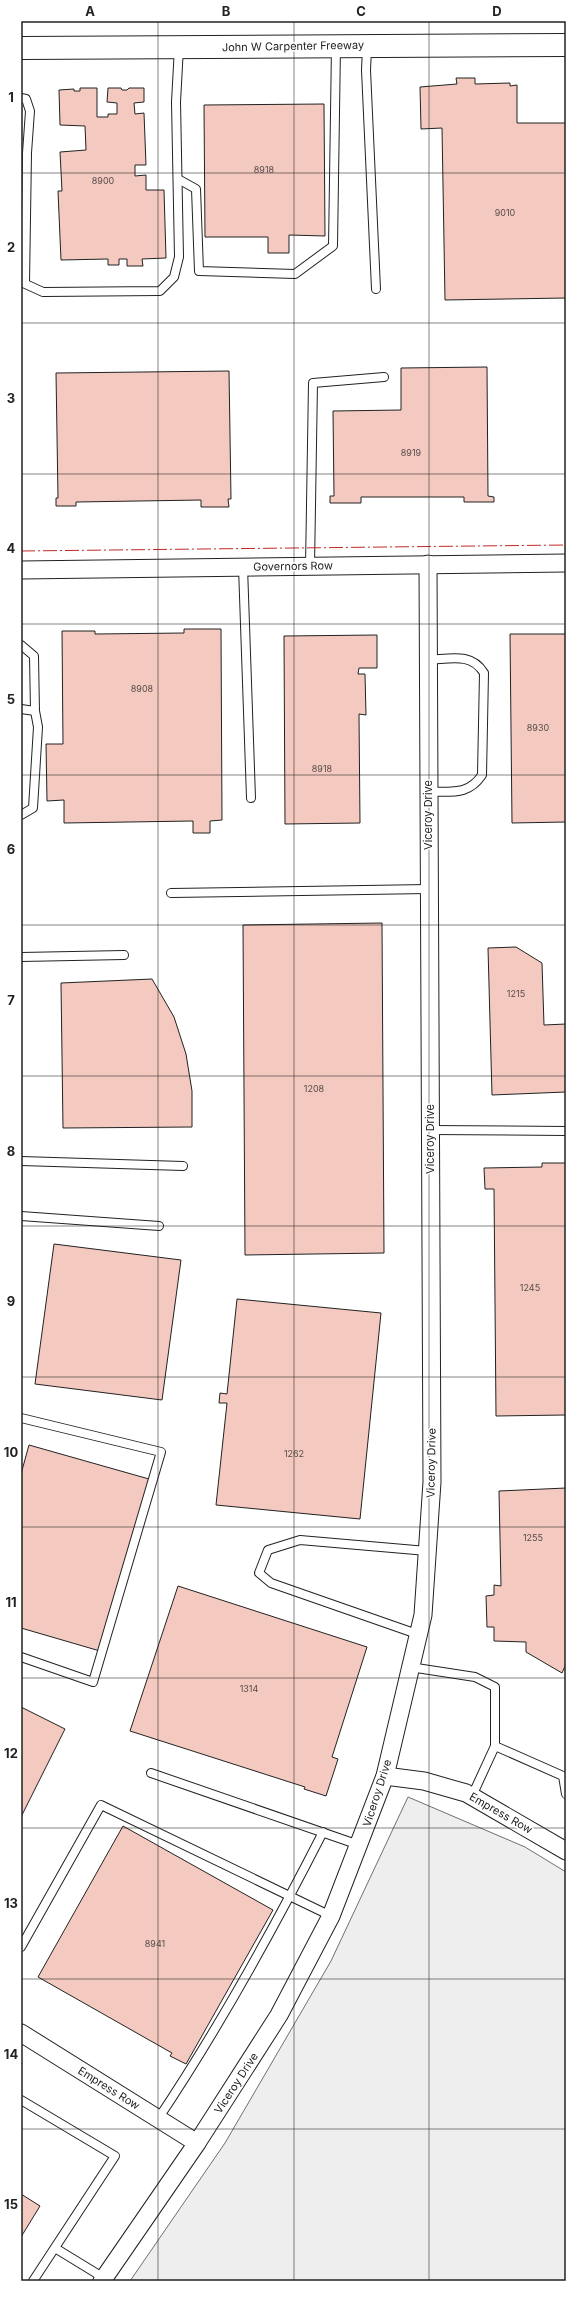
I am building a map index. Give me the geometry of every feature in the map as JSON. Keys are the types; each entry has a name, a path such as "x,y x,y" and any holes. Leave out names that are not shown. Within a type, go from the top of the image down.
{"main road":[{"name":"John W Carpenter Freeway","path":"21,48 336,45 566,46"}],"street":[{"name":"Governors Row","path":"21,570 566,563"},
{"name":"Viceroy Drive","path":"103,2279 197,2144 279,2015 331,1916 385,1776 409,1666 423,1615 432,1482 428,890 428,564"},
{"name":"Empress Row","path":"385,1776 424,1781 472,1796 566,1851"},
{"name":"Empress Row","path":"21,2033 197,2144"}],"lane":[{"path":"178,179 196,189 200,271 294,274 333,246 336,45"},
{"path":"368,45 366,70 376,289"},
{"path":"21,98 26,99 30,111 27,153 23,283 43,292 160,291 174,277 179,257 176,102 179,47"},
{"path":"310,566 313,383 384,377"},
{"path":"243,567 251,798"},
{"path":"21,645 34,656 34,711 38,726 35,795 33,808 21,815"},
{"path":"428,660 469,659 478,664 484,673 482,775 476,784 469,790 428,792"},
{"path":"21,709 34,711"},
{"path":"171,893 428,890"},
{"path":"21,957 124,955"},
{"path":"430,1130 566,1132"},
{"path":"21,1162 183,1166"},
{"path":"21,1216 159,1226"},
{"path":"21,1418 160,1452 93,1682 21,1656"},
{"path":"417,1634 271,1583 259,1573 268,1550 300,1540 427,1551"},
{"path":"409,1666 475,1677 495,1687 495,1746 472,1796"},
{"path":"495,1746 562,1776 566,1794"},
{"path":"150,1774 359,1845"},
{"path":"21,1947 101,1805 331,1916"},
{"path":"158,2119 189,2073 291,1896 323,1832"},
{"path":"21,2100 116,2156 33,2281"},
{"path":"55,2248 103,2279"}],"shaded area":[{"path":"408,1797 525,1847 566,1872 566,2281 130,2281 225,2143 331,1961"}],"building":[{"path":"456,78 475,78 475,84 510,83 510,86 517,85 517,123 566,123 566,298 445,300 442,128 421,129 420,87 457,84"},
{"path":"80,88 97,88 97,117 108,117 108,114 117,114 117,103 107,102 108,88 121,88 122,90 127,90 129,88 144,88 144,102 134,103 135,114 144,113 146,165 135,165 135,176 146,175 146,190 164,190 166,258 142,259 143,266 127,266 127,259 119,259 119,265 108,265 108,259 61,260 58,191 62,191 60,152 86,150 85,126 60,125 59,90 74,89 74,91 80,91"},
{"path":"324,104 325,236 289,235 289,253 268,253 268,237 205,237 204,105"},
{"path":"487,367 488,496 494,497 494,502 464,502 464,497 361,497 361,503 330,503 330,496 334,496 333,411 401,410 401,368"},
{"path":"229,371 231,499 228,499 229,507 201,507 201,500 76,502 76,506 56,506 56,498 58,498 56,373"},
{"path":"184,629 221,629 222,820 210,821 210,833 193,833 193,821 64,823 64,800 47,801 46,744 63,744 62,631 95,631 95,634 184,633"},
{"path":"510,634 566,634 566,822 512,823"},
{"path":"377,635 377,668 359,668 358,674 365,674 366,715 359,714 360,823 285,824 284,636"},
{"path":"382,923 384,1253 245,1255 243,925"},
{"path":"516,947 542,963 544,1025 566,1024 566,1092 492,1095 488,948"},
{"path":"152,979 174,1017 186,1054 192,1091 192,1127 63,1128 61,983"},
{"path":"542,1163 566,1163 566,1415 496,1416 494,1189 485,1189 484,1168 542,1167"},
{"path":"54,1244 181,1260 162,1400 35,1384"},
{"path":"237,1299 381,1313 360,1519 216,1505 227,1403 219,1403 220,1393 227,1394"},
{"path":"29,1445 149,1479 100,1651 21,1628 21,1474"},
{"path":"566,1488 566,1664 562,1673 526,1652 526,1642 494,1641 494,1627 487,1627 486,1596 494,1595 494,1585 501,1586 499,1491"},
{"path":"178,1586 367,1647 332,1757 338,1759 326,1796 304,1789 305,1787 130,1731"},
{"path":"21,1707 65,1729 21,1817"},
{"path":"123,1826 273,1910 186,2064 170,2056 172,2053 38,1977"},
{"path":"21,2194 40,2206 21,2237"}],"power":[{"path":"21,551 566,545"}]}
